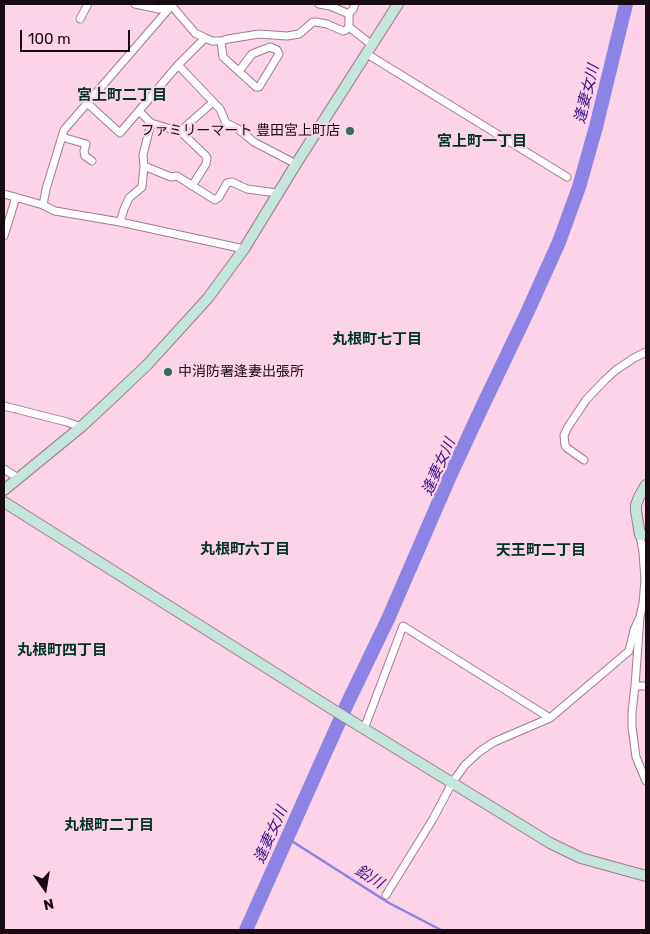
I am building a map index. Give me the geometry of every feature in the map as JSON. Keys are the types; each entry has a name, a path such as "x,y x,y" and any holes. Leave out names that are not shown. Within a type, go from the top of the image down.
{"street":[{"path":"80,19 88,4"},
{"path":"134,4 159,9 172,5"},
{"path":"319,4 330,6 349,14"},
{"path":"355,4 349,14 349,27 369,50 567,177"},
{"path":"4,490 81,427 147,365 208,298 244,249 398,4"},
{"path":"172,5 195,33 212,41 259,34 288,36 299,34 313,22 327,24 343,31 349,27"},
{"path":"44,205 46,189 64,130 172,5"},
{"path":"87,103 120,133 178,65 205,38"},
{"path":"221,41 223,57 256,87 259,87 279,54 270,47 252,54 240,72"},
{"path":"178,65 220,109 226,123 238,129 254,142 296,164"},
{"path":"181,132 213,102"},
{"path":"139,111 151,123 181,132 205,155 207,158 206,164 192,186"},
{"path":"120,222 129,198 142,186 143,155 151,123"},
{"path":"62,137 86,144 85,156 92,161"},
{"path":"144,166 171,177 177,176 215,200 227,184 232,182 246,189 277,194"},
{"path":"4,194 44,205 55,211 120,222 244,249"},
{"path":"4,236 16,197"},
{"path":"584,460 566,446 564,435 568,427 586,400 605,380 616,370 646,352"},
{"path":"4,406 81,427"},
{"path":"4,469 18,478"},
{"path":"646,485 636,504 636,511 643,534 645,580 632,712 636,757 646,781"},
{"path":"4,502 332,709 550,842 581,858 646,876"},
{"path":"386,895 433,819 452,783 465,765 494,742 550,718 629,651 634,630 640,617"},
{"path":"360,726 402,626 550,718"},
{"path":"635,686 646,686"}],"waterway":[{"name":"逢妻女川","path":"246,930 348,702 388,619 450,476 559,242 579,187 596,127 626,4"},
{"name":"鉛川","path":"287,838 389,903 441,930"}],"place":[{"name":"ファミリーマート 豊田宮上町店","path":"350,131"},
{"name":"中消防署逢妻出張所","path":"168,372"}],"district":[{"name":"宮上町二丁目","path":"122,96"},
{"name":"宮上町一丁目","path":"482,142"},
{"name":"丸根町七丁目","path":"377,340"},
{"name":"丸根町六丁目","path":"245,550"},
{"name":"天王町二丁目","path":"541,551"},
{"name":"丸根町四丁目","path":"62,651"},
{"name":"丸根町二丁目","path":"109,826"}]}
